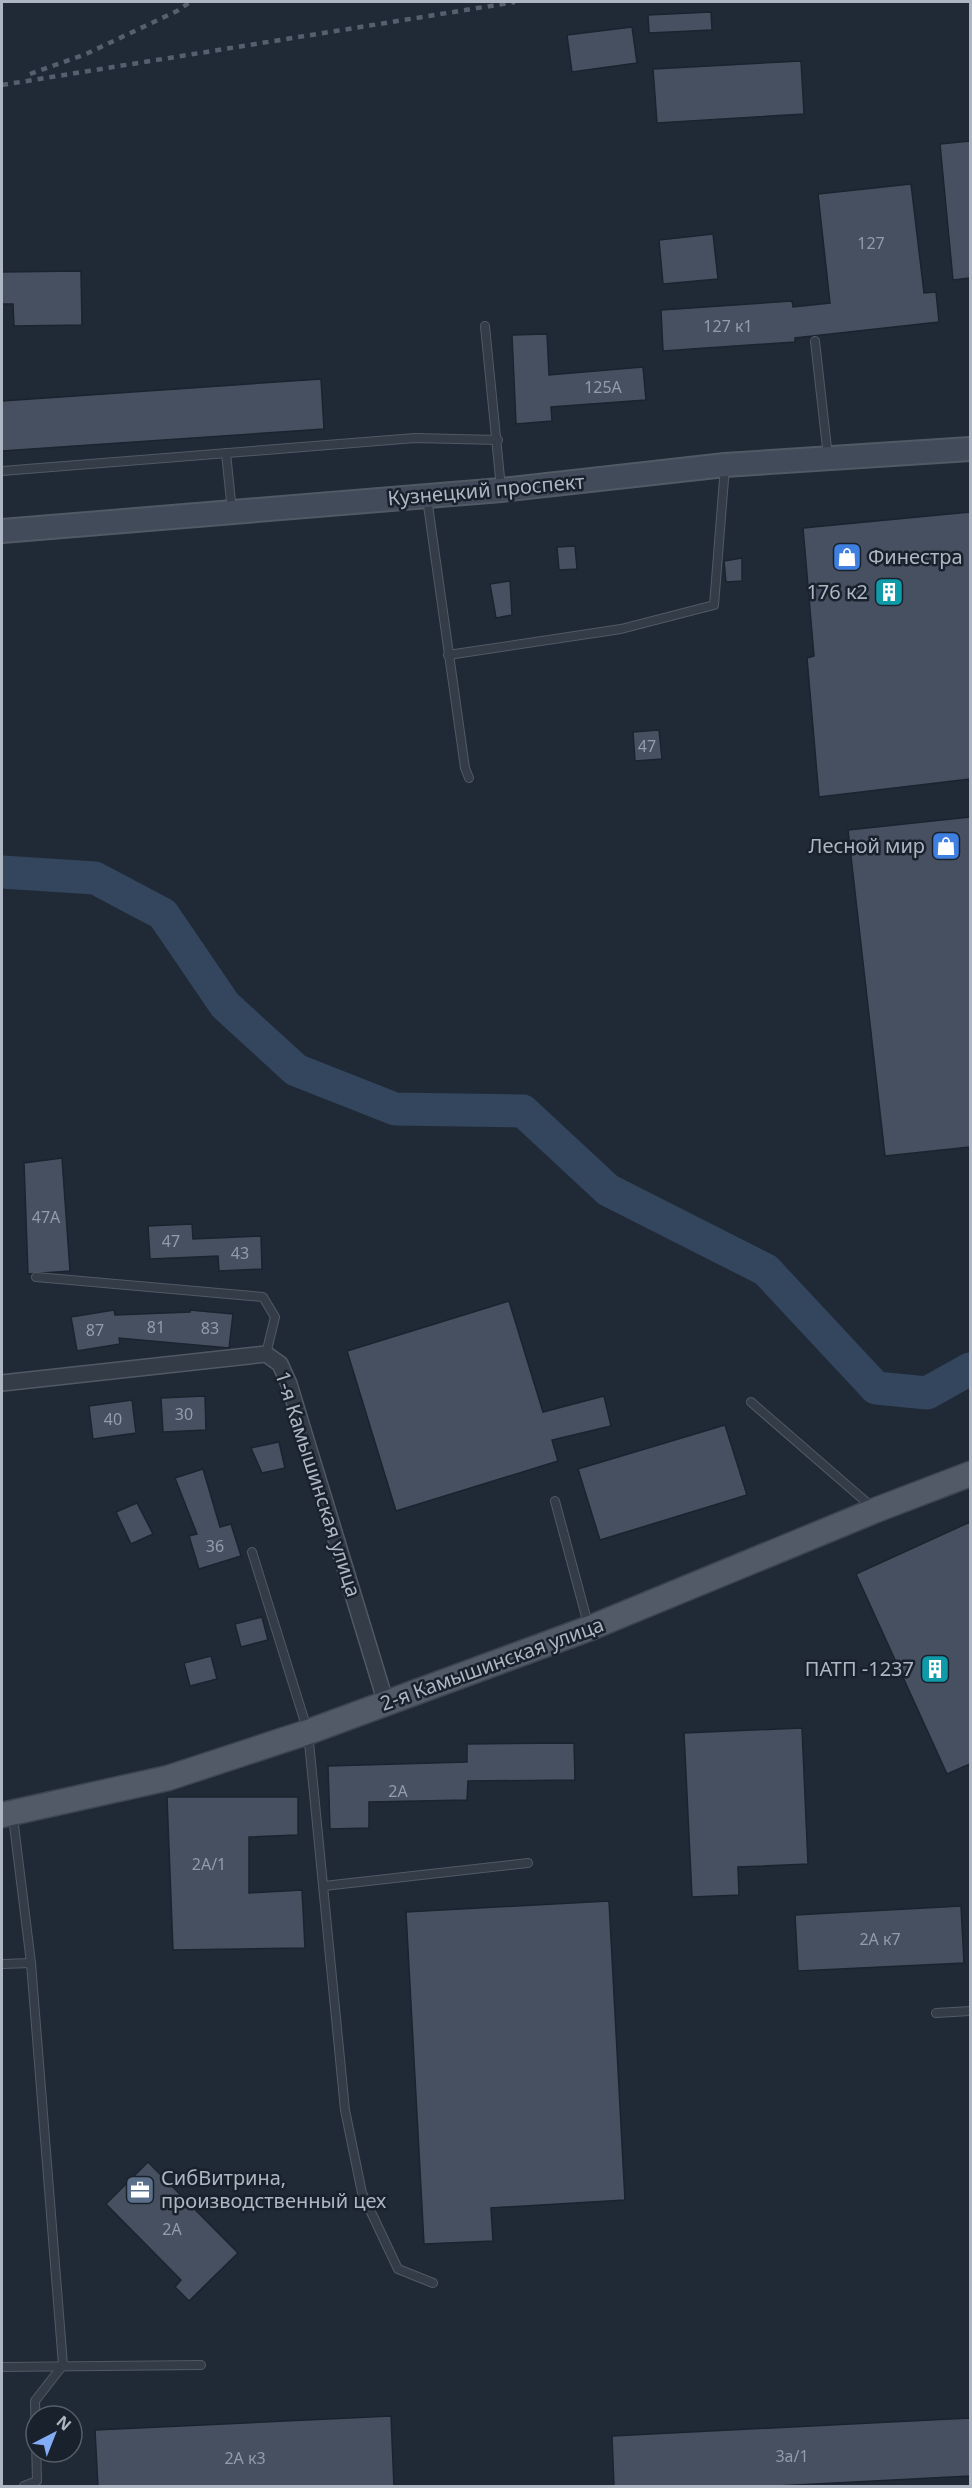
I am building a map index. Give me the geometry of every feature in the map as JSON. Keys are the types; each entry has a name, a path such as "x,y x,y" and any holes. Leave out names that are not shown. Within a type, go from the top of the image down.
{"main road":[{"name":"2-я Камышинская улица","path":"7,1814 168,1778 308,1732 590,1628 876,1510 970,1474"}],"street":[{"name":"Кузнецкий проспект","path":"2,531 501,490 725,465 970,449"},
{"name":"1-я Камышинская улица","path":"2,1383 266,1354 280,1364 289,1384 386,1703"}],"lane":[{"path":"485,326 498,440 501,490"},
{"path":"815,341 828,458"},
{"path":"2,471 415,438 498,440"},
{"path":"226,453 232,512"},
{"path":"448,656 621,629 714,605 725,465"},
{"path":"427,496 448,656 465,768 469,778"},
{"path":"36,1277 263,1297 275,1317 266,1354"},
{"path":"751,1402 876,1510"},
{"path":"555,1501 590,1628"},
{"path":"252,1552 308,1732 345,2110 362,2193 398,2269 433,2283"},
{"path":"7,1814 31,1963 63,2365 35,2401 37,2484 24,2487"},
{"path":"324,1886 528,1863"},
{"path":"2,1965 31,1963"},
{"path":"936,2013 970,2011"},
{"path":"2,2367 201,2365"}],"building":[{"path":"711,12 712,30 649,33 648,15"},
{"path":"632,27 637,63 572,72 567,35"},
{"path":"801,61 804,114 657,123 653,69"},
{"path":"970,141 970,278 953,280 940,144"},
{"path":"911,184 924,293 936,292 939,322 795,338 795,342 663,351 661,310 792,301 793,307 830,303 818,194"},
{"path":"713,234 718,279 663,284 659,240"},
{"path":"81,271 82,325 14,326 13,304 2,304 2,272"},
{"path":"547,334 549,375 643,367 646,400 551,407 552,421 516,424 512,335"},
{"path":"321,379 324,429 2,451 2,401"},
{"name":"176 к2","path":"970,512 970,779 819,797 807,658 814,656 803,528"},
{"path":"575,546 577,569 559,570 557,547"},
{"path":"742,558 742,581 726,582 724,561"},
{"path":"510,581 512,615 496,618 490,584"},
{"path":"659,730 662,759 635,761 633,732"},
{"path":"970,817 970,1147 885,1156 848,830"},
{"path":"62,1158 70,1271 28,1274 24,1163"},
{"path":"192,1224 193,1239 261,1236 262,1269 219,1271 218,1256 150,1259 148,1226"},
{"path":"509,1301 543,1412 604,1396 611,1426 552,1440 558,1461 396,1511 347,1351"},
{"path":"114,1310 115,1315 190,1312 190,1310 233,1314 229,1348 119,1338 120,1344 77,1351 71,1317"},
{"path":"205,1396 206,1430 163,1432 161,1398"},
{"path":"132,1400 136,1433 93,1439 89,1406"},
{"path":"725,1425 747,1495 600,1540 578,1469"},
{"path":"279,1442 285,1468 262,1473 251,1448"},
{"path":"203,1469 220,1527 231,1524 241,1556 199,1569 189,1536 197,1534 175,1478"},
{"path":"137,1503 153,1534 131,1544 116,1512"},
{"name":"ПАТП -1237","path":"970,1522 970,1764 947,1774 856,1574"},
{"path":"262,1617 268,1640 241,1647 235,1624"},
{"path":"211,1656 217,1679 190,1686 184,1663"},
{"path":"802,1728 808,1864 738,1867 739,1895 692,1897 684,1733"},
{"path":"574,1743 575,1780 468,1781 467,1800 369,1802 369,1828 330,1829 328,1766 467,1762 467,1744"},
{"path":"167,1797 298,1797 298,1835 249,1837 249,1893 302,1890 305,1948 173,1950"},
{"path":"609,1901 625,2200 491,2208 493,2241 424,2244 406,1912"},
{"path":"961,1906 964,1963 798,1971 795,1915"},
{"path":"148,2162 238,2253 189,2301 175,2287 181,2280 106,2204"},
{"path":"391,2416 394,2487 98,2487 95,2430"},
{"path":"970,2418 970,2476 757,2487 614,2487 612,2436"}],"waterway":[{"path":"2,872 95,878 163,914 225,1005 296,1070 395,1109 523,1111 608,1190 766,1270 876,1388 927,1393 970,1369"}],"railway":[{"path":"30,74 86,54 177,11 190,2"},
{"path":"2,85 515,2"}],"place":[{"name":"Финестра","path":"847,557"},
{"name":"176 к2","path":"889,592"},
{"name":"Лесной мир","path":"946,846"},
{"name":"ПАТП -1237","path":"935,1669"},
{"name":"СибВитрина, производственный цех","path":"140,2190"}]}
